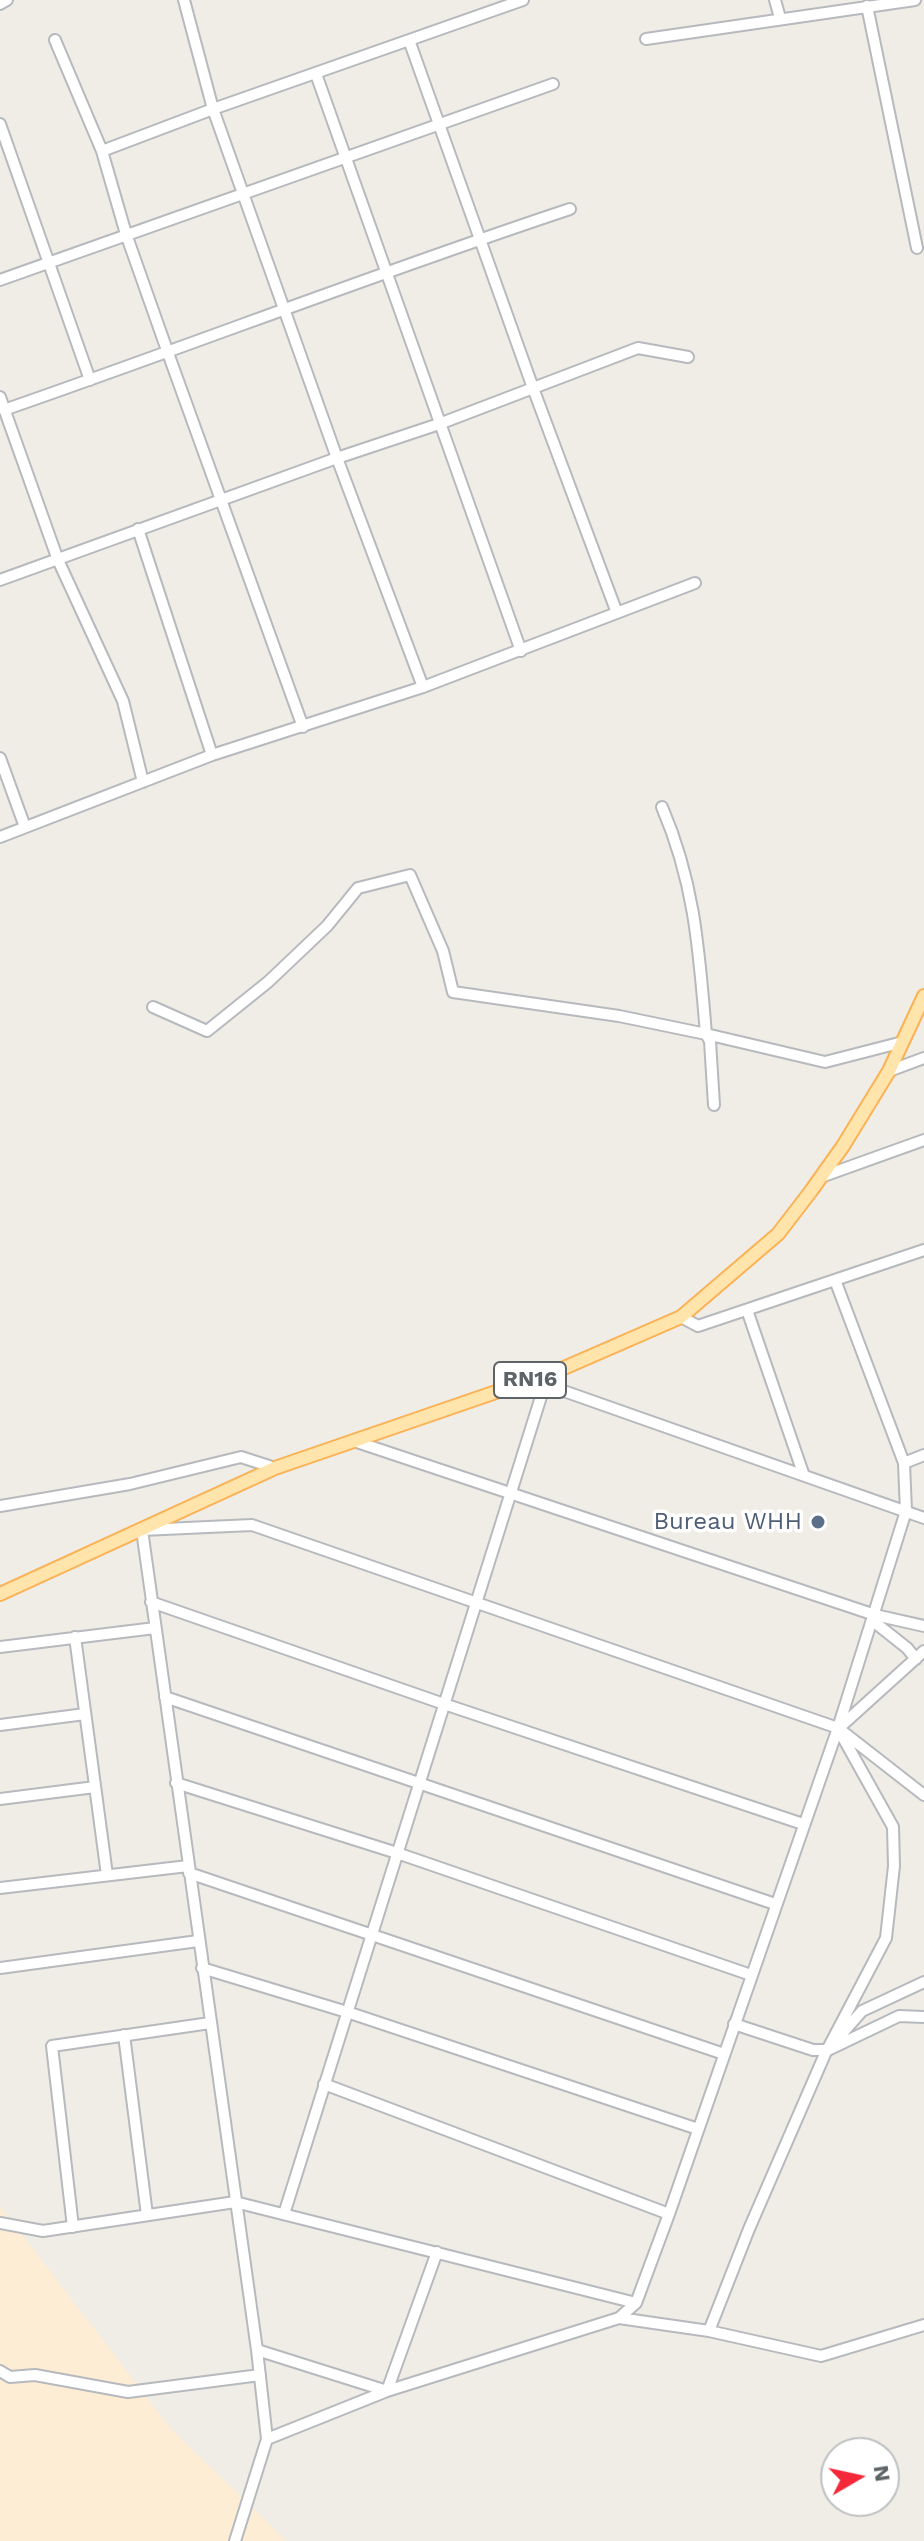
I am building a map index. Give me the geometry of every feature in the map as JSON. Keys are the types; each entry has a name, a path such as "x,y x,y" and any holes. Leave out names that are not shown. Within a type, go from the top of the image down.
{"main road":[{"name":"RN16","path":"0,1594 275,1468 531,1380 681,1317 778,1234 821,1177 889,1071 924,996"}],"street":[{"path":"0,4 7,0"},
{"path":"184,0 213,109 242,193 423,687"},
{"path":"102,151 523,0"},
{"path":"775,0 780,18"},
{"path":"646,39 915,0"},
{"path":"867,6 917,248"},
{"path":"55,40 102,151 126,234 303,727"},
{"path":"409,40 617,613"},
{"path":"316,74 521,651"},
{"path":"0,280 553,84"},
{"path":"0,124 90,380"},
{"path":"4,410 385,272 570,209"},
{"path":"0,580 439,424 638,348 688,357"},
{"path":"0,397 58,560 123,701 143,782"},
{"path":"138,529 212,755"},
{"path":"0,837 212,755 423,687 695,583"},
{"path":"0,758 25,827"},
{"path":"662,807 678,844 696,920 714,1105"},
{"path":"153,1007 207,1031 268,982 327,926 358,888 410,875 443,951 453,992 570,1008 706,1034 825,1062 903,1042"},
{"path":"889,1071 924,1058"},
{"path":"821,1177 924,1140"},
{"path":"681,1317 698,1326 924,1250"},
{"path":"267,2439 387,2391 619,2318 636,2303 838,1728 906,1511 904,1463 835,1280"},
{"path":"747,1310 803,1473"},
{"path":"531,1380 924,1518"},
{"path":"284,2214 545,1384"},
{"path":"354,1441 874,1618 924,1626"},
{"path":"904,1463 924,1455"},
{"path":"0,1506 130,1484 241,1457 275,1468"},
{"path":"235,2541 267,2439 142,1530 252,1525 838,1728 924,1795"},
{"path":"151,1602 803,1824"},
{"path":"838,1728 920,1655 907,1648 874,1618"},
{"path":"0,1647 155,1628"},
{"path":"75,1637 107,1875"},
{"path":"165,1697 775,1904"},
{"path":"0,1725 85,1714"},
{"path":"709,2331 749,2229 828,2050 886,1938 894,1866 893,1827 838,1728"},
{"path":"176,1783 397,1853 751,1975"},
{"path":"0,1799 95,1787"},
{"path":"0,1888 107,1875 188,1870 724,2054"},
{"path":"0,1968 198,1941"},
{"path":"202,1968 347,2012 698,2129"},
{"path":"828,2050 862,2011 924,1982"},
{"path":"734,2024 813,2050 828,2050 899,2016 924,2017"},
{"path":"73,2227 52,2046 210,2023"},
{"path":"124,2035 147,2215"},
{"path":"324,2084 669,2214"},
{"path":"0,2223 43,2231 235,2202 636,2303"},
{"path":"387,2391 437,2252"},
{"path":"619,2318 709,2331 821,2356 924,2325"},
{"path":"257,2350 387,2391"},
{"path":"0,2371 10,2377 35,2375 128,2392 260,2375"}],"sand":[{"path":"0,2206 172,2430 287,2541 0,2541"}],"place":[{"name":"Bureau WHH","path":"818,1522"}]}
